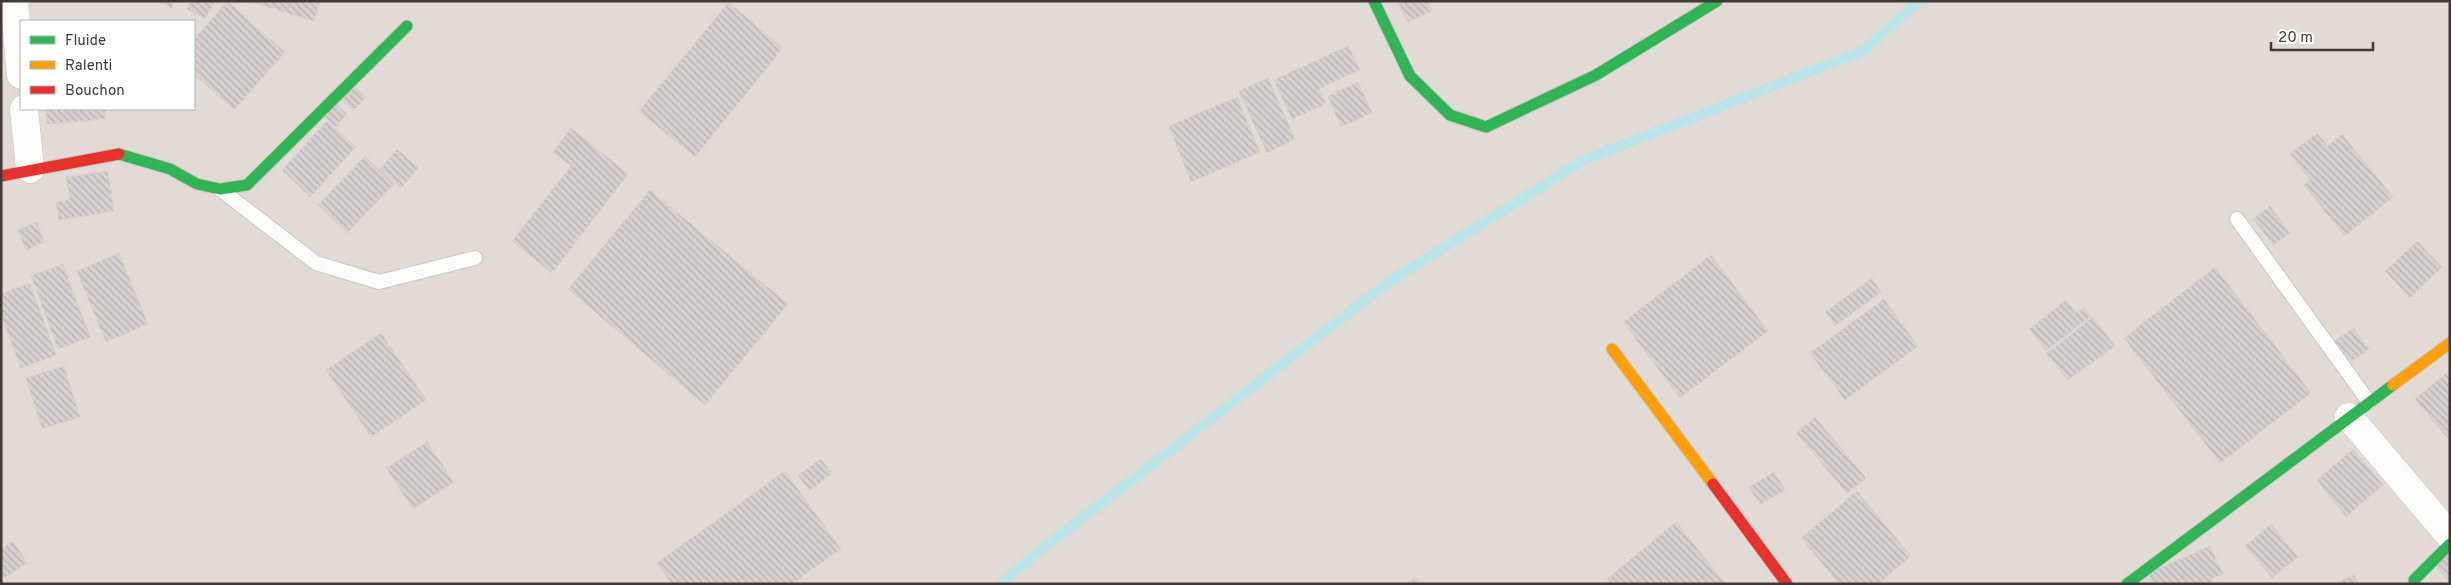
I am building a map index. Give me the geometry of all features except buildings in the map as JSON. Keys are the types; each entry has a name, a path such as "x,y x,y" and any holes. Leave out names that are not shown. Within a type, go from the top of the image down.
{"street":[{"path":"14,1 20,64"},
{"path":"1374,1 1410,76 1450,115 1486,127 1551,98 1596,75 1717,1"},
{"path":"1,176 30,169 120,154 170,169 197,184 220,189 247,185 408,26"},
{"path":"24,110 30,169"},
{"path":"2130,583 2450,343"},
{"path":"1612,349 1787,584"},
{"path":"2359,410 2450,536"},
{"path":"2415,584 2414,580 2450,544"}],"lane":[{"path":"220,189 316,263 379,282 474,258"},
{"path":"2237,219 2359,410"}],"shaded area":[{"path":"1,1 2450,1 2450,584 1,584"}],"waterway":[{"path":"1001,584 1036,554 1390,281 1584,160 1863,51 1919,1"}],"traffic: fast":[{"path":"1374,1 1410,76 1450,115 1486,127 1596,75 1717,1"},
{"path":"119,154 170,169 197,184 220,189 247,185 407,26"},
{"path":"2127,584 2393,385"},
{"path":"2415,584 2414,580 2450,544"}],"traffic: slow":[{"path":"2393,385 2450,343"},
{"path":"1612,349 1713,484"}],"traffic: jam":[{"path":"1,176 119,154"},
{"path":"1713,484 1787,584"}]}
